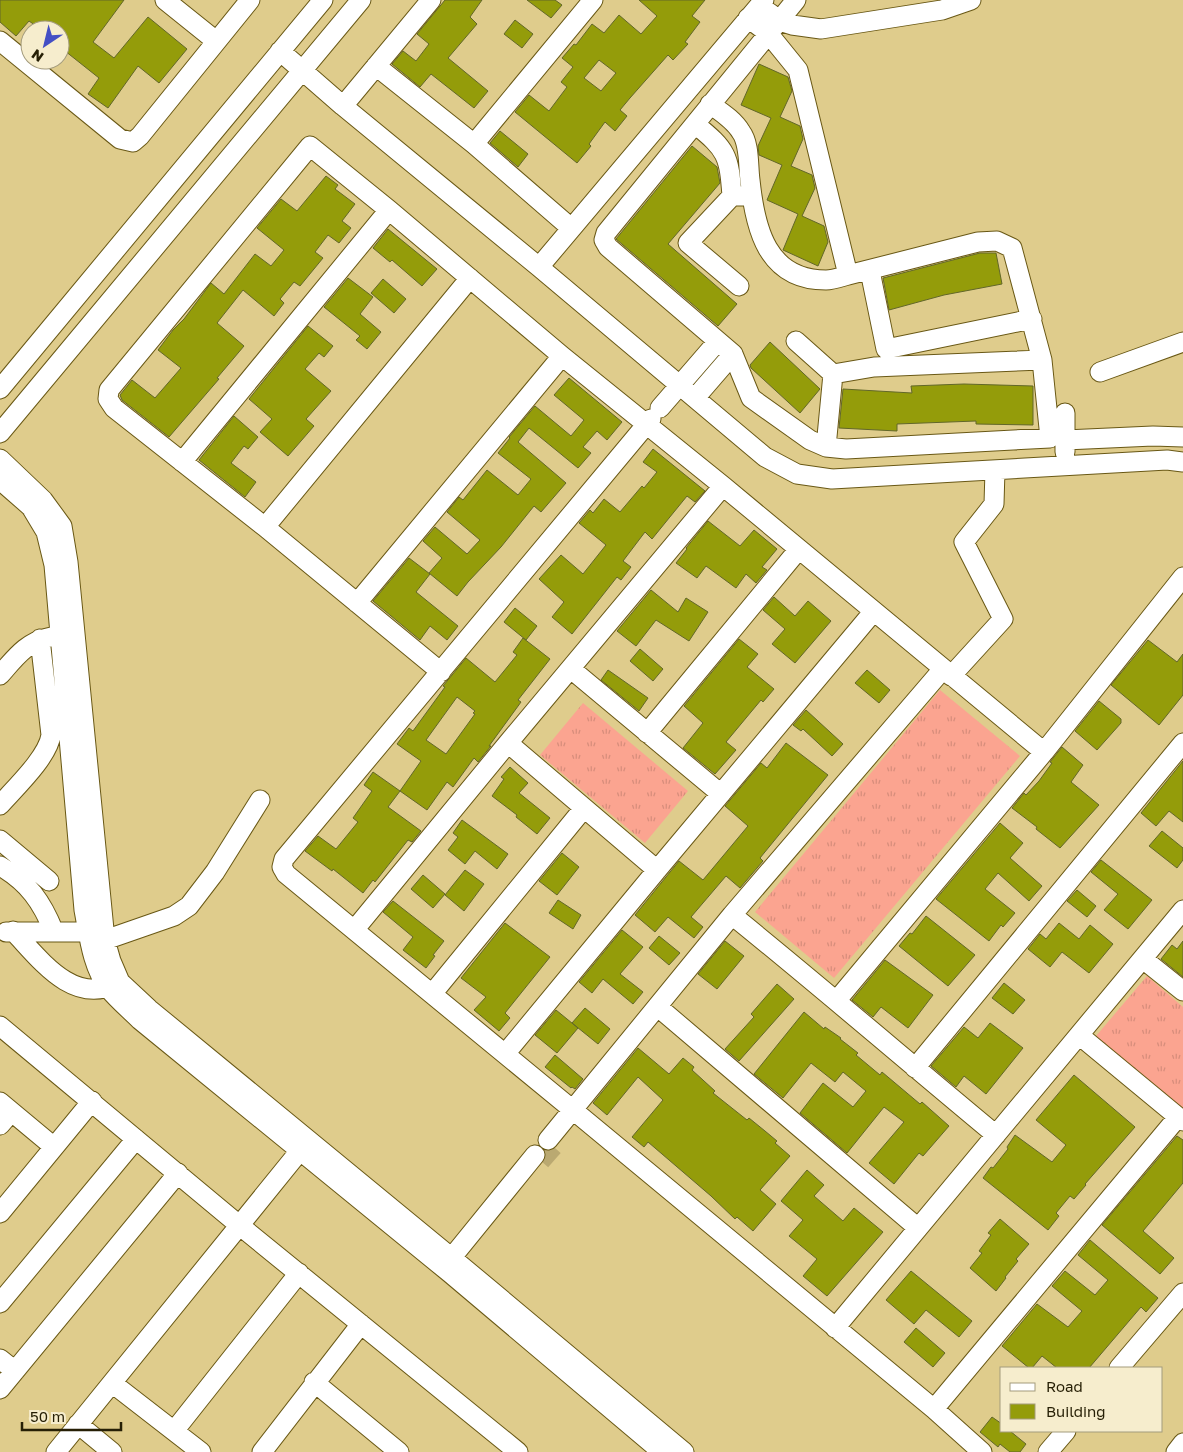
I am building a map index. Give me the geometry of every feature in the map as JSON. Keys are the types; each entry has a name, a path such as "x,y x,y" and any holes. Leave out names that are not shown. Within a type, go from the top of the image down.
{"street":[{"path":"165,0 216,42"},
{"path":"0,40 120,139 132,142 140,136 250,0"},
{"path":"0,389 323,0"},
{"path":"0,433 361,0"},
{"path":"343,106 431,0"},
{"path":"474,144 593,0"},
{"path":"710,104 730,120 742,133 746,145 751,197 762,240 772,258 789,272 806,278 827,280 978,242 996,241 1012,248 1042,360 1050,438 846,449 826,446 810,440 751,398 733,354 608,247 604,240 606,233 710,104 796,0"},
{"path":"773,27 792,25 821,29 942,10 971,0"},
{"path":"539,267 757,8 773,27 798,70 848,275"},
{"path":"280,51 343,106 539,267 765,457 797,474 832,479 1167,460 1183,462"},
{"path":"376,66 474,144 571,228"},
{"path":"694,124 723,150 730,167 732,196 688,243 739,286"},
{"path":"440,672 265,527 114,408 108,399 109,390 310,146 562,356 653,418 723,486 1044,752"},
{"path":"732,196 751,197"},
{"path":"182,462 389,210"},
{"path":"870,270 886,350 1032,319"},
{"path":"265,527 470,278"},
{"path":"718,341 284,859 282,867 286,874 577,1112 934,1409 982,1452"},
{"path":"796,341 833,374 883,367 1042,360"},
{"path":"1100,372 1183,342"},
{"path":"695,398 733,354"},
{"path":"356,603 562,356"},
{"path":"826,446 833,374"},
{"path":"1065,413 1066,466"},
{"path":"1065,440 1183,436"},
{"path":"0,459 43,500 62,526 68,562 105,940 111,961 114,985"},
{"path":"551,1142 577,1112 732,915 947,672 1003,618 964,542 994,504 995,470"},
{"path":"355,929 723,486"},
{"path":"3,487 31,507 46,532 54,565 84,910 89,940 96,962 140,1020 303,1146 451,1265 646,1440 662,1452"},
{"path":"648,733 799,549"},
{"path":"837,1000 1044,752 1183,577"},
{"path":"505,1054 874,611"},
{"path":"0,675 30,644 40,638 60,635"},
{"path":"0,805 39,760 50,743 51,735 40,638"},
{"path":"571,669 721,794"},
{"path":"508,743 657,870"},
{"path":"915,1068 1183,743"},
{"path":"105,940 174,916 189,906 215,872 260,800"},
{"path":"432,994 584,808"},
{"path":"0,840 49,881"},
{"path":"0,866 12,873 30,889 44,908 54,932"},
{"path":"835,1328 1183,910"},
{"path":"732,915 837,1000 996,1135"},
{"path":"6,932 69,984 83,988 114,985"},
{"path":"6,932 88,932"},
{"path":"1143,958 1183,992"},
{"path":"658,1007 918,1228"},
{"path":"0,1026 239,1225 518,1452"},
{"path":"934,1409 1180,1119 1079,1035"},
{"path":"0,1213 92,1101"},
{"path":"4,1113 54,1147"},
{"path":"0,1303 136,1139"},
{"path":"56,1452 303,1146"},
{"path":"451,1265 538,1158"},
{"path":"0,1389 178,1173"},
{"path":"174,1432 299,1273"},
{"path":"1120,1367 1183,1293"},
{"path":"262,1452 314,1382 361,1324"},
{"path":"0,1359 15,1371"},
{"path":"112,1382 201,1452"},
{"path":"314,1382 399,1452"},
{"path":"78,1424 112,1452"},
{"path":"1048,1452 1065,1432"},
{"path":"646,1440 684,1452"},
{"path":"1176,1452 1183,1444"}],"green space":[{"path":"940,690 1020,756 834,978 755,912"},
{"path":"583,703 688,791 645,843 540,755"},
{"path":"1147,976 1183,1007 1183,1109 1096,1036"}],"building":[{"path":"0,0 124,0 93,42 114,58 148,17 187,49 159,83 138,66 108,108 88,94 99,78 70,55 70,20 20,20 20,31 16,36 0,22"},
{"path":"445,0 482,0 470,17 477,24 448,58 488,91 474,108 431,74 420,87 392,64 403,51 416,61 429,44 417,34"},
{"path":"527,0 555,0 562,5 551,18"},
{"path":"639,0 705,0 692,16 700,22 685,42 688,44 673,60 668,55 630,98 620,110 627,116 615,131 605,122 589,144 591,146 577,163 515,112 529,95 549,111 567,87 561,82 573,67 562,58 574,44 576,45 592,24 604,33 619,15 641,34 657,16","holes":["599,60 616,73 601,91 584,78"]},
{"path":"515,20 533,34 522,48 504,34"},
{"path":"759,64 788,77 792,91 780,117 800,126 803,139 791,166 812,175 815,188 802,216 824,226 828,242 818,266 783,250 798,214 767,200 782,165 759,155 758,146 771,118 741,105"},
{"path":"500,131 528,154 518,167 490,143"},
{"path":"692,146 717,167 720,183 668,244 737,304 718,326 616,239"},
{"path":"326,176 338,185 335,189 355,204 342,221 351,228 339,243 328,235 315,252 323,258 300,286 294,282 280,299 284,303 274,316 243,290 217,323 244,346 217,378 219,379 169,437 122,400 120,395 132,380 155,398 181,368 158,350 173,330 184,319 211,283 224,294 255,254 271,266 284,250 257,228 281,199 297,211"},
{"path":"388,229 437,269 422,286 392,260 390,262 373,248"},
{"path":"980,253 996,253 1002,284 944,295 889,310 883,278"},
{"path":"348,278 373,297 360,314 381,332 367,349 356,340 360,336 324,307"},
{"path":"383,279 406,299 394,313 371,293"},
{"path":"308,326 333,346 324,357 319,353 305,369 331,391 306,419 314,426 288,456 260,432 272,419 249,399"},
{"path":"770,342 820,389 800,413 751,368 750,365"},
{"path":"569,378 622,422 607,440 597,431 583,447 591,453 578,468 529,428 518,442 566,483 541,512 534,506 501,547 457,596 429,573 442,558 423,541 435,527 467,554 480,540 447,512 459,497 463,500 487,470 518,495 531,479 498,453 535,406 571,436 584,420 554,395"},
{"path":"964,384 1033,386 1033,425 976,424 976,421 897,424 897,431 839,428 843,389 912,393 911,386"},
{"path":"234,416 258,437 248,449 244,446 231,463 256,482 245,497 199,460"},
{"path":"653,449 705,491 695,502 687,496 652,539 645,532 623,561 631,567 621,580 617,577 572,634 552,617 564,602 539,579 561,555 583,574 606,545 579,523 590,510 593,513 604,499 620,512 642,486 644,488 657,472 643,462"},
{"path":"708,521 740,546 754,530 777,549 762,567 767,570 756,583 746,574 736,588 706,566 697,578 676,563"},
{"path":"409,558 430,574 416,592 458,626 447,640 430,626 420,640 373,601"},
{"path":"651,590 678,612 686,598 708,612 689,641 656,620 636,646 617,631"},
{"path":"774,597 795,616 808,601 831,621 795,663 772,644 785,629 763,610"},
{"path":"515,608 537,626 526,640 504,622"},
{"path":"523,638 550,659 518,700 521,702 478,762 474,758 453,787 447,782 427,810 400,791 421,761 397,744 409,728 413,731 445,687 443,686 466,658 495,682 517,655 513,652","holes":["457,697 475,711 473,713 475,714 446,754 426,740"]},
{"path":"739,639 758,654 747,667 774,689 763,702 761,700 726,742 736,750 715,774 683,748 703,723 684,706"},
{"path":"1148,640 1177,662 1183,654 1183,695 1159,725 1111,685"},
{"path":"640,649 663,669 653,681 630,661"},
{"path":"608,670 648,698 639,711 601,680"},
{"path":"867,670 890,690 879,703 855,683"},
{"path":"1099,701 1121,719 1121,723 1097,750 1075,731"},
{"path":"806,710 843,744 832,756 803,729 801,731 793,725"},
{"path":"786,743 828,775 760,858 763,861 740,888 726,876 691,917 703,927 694,938 668,917 655,932 635,915 679,861 703,880 748,826 725,806 761,763 767,768"},
{"path":"1062,747 1083,765 1071,782 1099,805 1060,848 1012,808 1024,793 1026,795 1039,781 1052,763 1050,762"},
{"path":"1183,761 1183,822 1169,811 1156,826 1141,813"},
{"path":"510,767 528,783 519,793 550,818 537,834 516,817 517,815 492,796 504,779 501,777"},
{"path":"373,772 400,791 388,807 421,831 412,842 408,840 375,882 373,880 363,893 333,869 332,871 305,851 318,836 336,849 358,822 353,818 372,791 364,785"},
{"path":"462,820 508,854 497,869 475,851 465,864 448,850 458,837 453,833"},
{"path":"1000,823 1023,843 1010,858 1042,886 1029,901 998,873 985,889 1015,913 1003,927 1001,925 989,941 936,899"},
{"path":"1162,831 1183,848 1183,860 1177,868 1149,846"},
{"path":"562,853 579,867 557,895 539,881"},
{"path":"1101,860 1152,900 1128,929 1104,910 1118,894 1091,872"},
{"path":"465,870 484,884 464,911 445,895"},
{"path":"423,875 445,894 433,908 411,889"},
{"path":"1077,890 1096,906 1087,917 1067,901"},
{"path":"558,900 581,915 573,929 549,913"},
{"path":"393,901 444,941 426,968 403,950 413,937 383,912"},
{"path":"926,916 975,955 948,986 899,946 910,933 912,934"},
{"path":"505,923 550,957 505,1013 510,1018 499,1031 474,1010 486,997 461,978"},
{"path":"1059,923 1079,939 1090,925 1113,944 1089,973 1062,952 1050,967 1028,949 1040,934 1046,939"},
{"path":"622,930 643,947 620,974 643,992 633,1004 603,979 592,993 579,982"},
{"path":"659,936 680,953 669,965 649,948"},
{"path":"725,941 744,956 717,989 698,974"},
{"path":"1183,941 1183,977 1161,959 1172,945 1177,949"},
{"path":"885,960 933,995 908,1028 881,1007 873,1017 852,1000"},
{"path":"1004,983 1025,1000 1013,1014 992,998"},
{"path":"777,984 794,999 739,1061 725,1049 754,1017 751,1014"},
{"path":"585,1008 610,1029 598,1044 572,1023"},
{"path":"556,1010 578,1028 557,1053 535,1035"},
{"path":"804,1012 824,1029 825,1027 841,1038 858,1053 856,1055 880,1075 882,1072 920,1104 922,1102 949,1126 923,1156 919,1153 894,1184 869,1163 904,1122 884,1107 847,1153 800,1113 823,1083 853,1107 866,1091 843,1072 835,1082 811,1063 783,1098 754,1074"},
{"path":"990,1023 1023,1048 986,1094 964,1076 956,1087 931,1066 964,1027 978,1038"},
{"path":"638,1048 669,1074 683,1058 694,1067 692,1070 715,1091 713,1093 747,1120 749,1118 765,1131 790,1156 760,1190 776,1204 753,1231 737,1217 735,1219 648,1142 644,1147 632,1137 663,1100 638,1077 607,1115 593,1103"},
{"path":"555,1055 583,1079 575,1089 571,1088 545,1067"},
{"path":"1074,1075 1135,1127 1074,1199 1070,1196 1056,1213 1059,1216 1048,1230 983,1178 1008,1149 1007,1147 1015,1135 1052,1162 1066,1145 1036,1120"},
{"path":"1177,1136 1183,1140 1183,1183 1143,1231 1174,1258 1160,1274 1102,1225"},
{"path":"807,1170 824,1185 814,1196 843,1221 854,1208 883,1232 827,1296 803,1276 817,1259 789,1236 803,1220 781,1201"},
{"path":"1000,1219 1029,1244 1016,1259 1018,1261 996,1291 970,1268 982,1253 979,1251 991,1235 988,1233"},
{"path":"1090,1240 1158,1298 1146,1312 1141,1307 1090,1367 1056,1367 1042,1356 1033,1367 1028,1367 1002,1346 1037,1304 1068,1327 1082,1311 1052,1286 1065,1271 1095,1295 1108,1280 1078,1255"},
{"path":"911,1271 972,1321 959,1337 926,1310 914,1324 886,1300"},
{"path":"916,1328 945,1353 933,1367 904,1342"},
{"path":"992,1417 1000,1423 1000,1432 1011,1432 1026,1444 1020,1452 1010,1452 1000,1444 998,1447 980,1432"}],"tunnel":[{"path":"541,1161 555,1145"}]}
